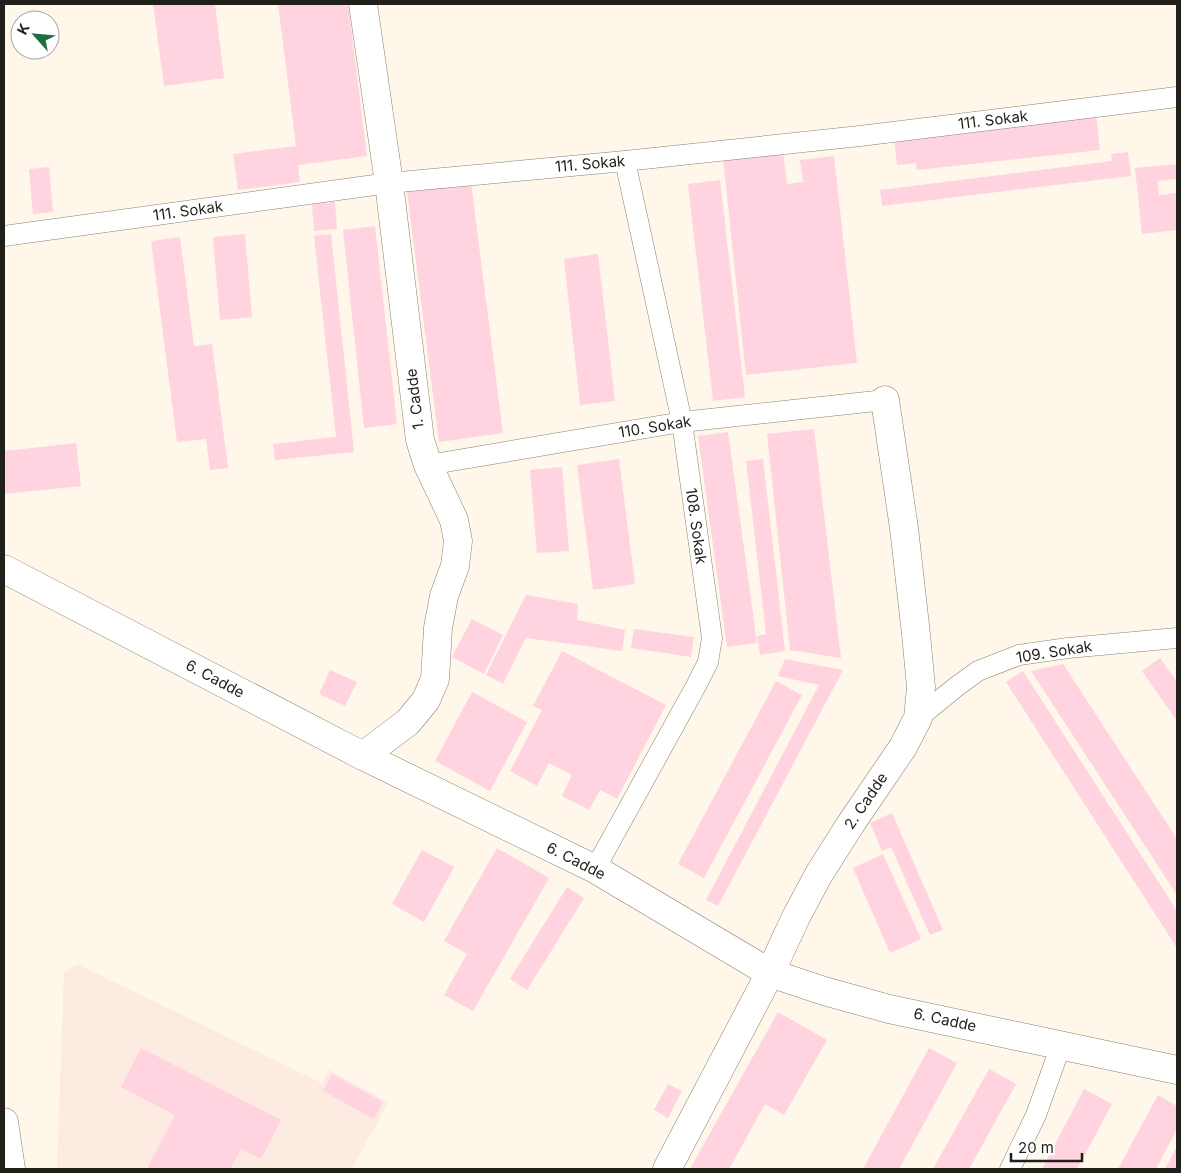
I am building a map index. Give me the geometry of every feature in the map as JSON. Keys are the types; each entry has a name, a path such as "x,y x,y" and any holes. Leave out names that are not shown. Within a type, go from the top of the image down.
{"street":[{"name":"1. Cadde","path":"363,4 389,182 420,440 428,466 454,520 458,541 455,566 444,596 438,628 435,679 426,700 408,722 363,756"},
{"name":"111. Sokak","path":"4,236 389,182 860,136 1177,97"},
{"name":"108. Sokak","path":"595,869 708,662 712,638 682,422 625,160"},
{"name":"110. Sokak","path":"428,466 682,422 885,400"},
{"name":"2. Cadde","path":"667,1169 770,973 796,917 819,874 903,747 918,718 921,687 916,634 904,528 885,400"},
{"name":"6. Cadde","path":"4,569 363,756 595,869 770,973 824,991 889,1009 1177,1070"},
{"name":"109. Sokak","path":"918,718 978,671 1019,655 1068,648 1177,638"},
{"path":"1010,1169 1036,1115 1061,1045"},
{"path":"4,1122 11,1169"}],"shaded area":[{"path":"77,964 322,1083 329,1070 388,1102 352,1169 57,1169 64,973"}],"building":[{"path":"153,4 215,4 224,78 164,86"},
{"path":"278,4 348,4 367,156 298,165 300,182 238,190 233,154 296,146"},
{"path":"1096,114 1100,150 917,170 916,163 897,165 894,137"},
{"path":"783,152 787,184 803,182 800,160 834,156 857,363 746,375 723,159"},
{"path":"1128,152 1131,176 882,206 880,190 1112,161 1111,154"},
{"path":"1177,164 1177,179 1158,181 1159,195 1177,193 1177,230 1142,234 1135,168"},
{"path":"49,167 53,212 33,214 29,169"},
{"path":"720,180 745,397 713,401 688,184"},
{"path":"471,183 503,433 439,442 407,191"},
{"path":"335,202 337,229 314,231 312,204"},
{"path":"375,226 397,424 364,428 343,230"},
{"path":"245,234 252,317 220,320 213,237"},
{"path":"331,234 354,452 275,460 273,444 336,437 314,236"},
{"path":"180,237 194,346 212,344 228,468 210,470 206,439 177,442 151,241"},
{"path":"598,254 615,401 580,405 564,259"},
{"path":"814,429 841,658 790,650 767,434"},
{"path":"728,432 757,643 727,647 698,436"},
{"path":"76,443 81,486 4,494 4,451"},
{"path":"619,459 635,584 593,590 577,465"},
{"path":"763,459 785,651 760,655 757,636 766,634 746,461"},
{"path":"562,467 569,551 537,553 530,470"},
{"path":"526,595 578,604 577,620 625,630 622,651 526,638 503,684 486,675"},
{"path":"472,619 503,635 484,674 452,657"},
{"path":"634,629 694,637 691,657 631,648"},
{"path":"562,651 666,705 617,799 600,790 589,810 562,796 572,775 549,763 537,786 510,771 542,710 533,706"},
{"path":"1160,658 1177,682 1177,721 1142,671"},
{"path":"785,659 843,670 718,906 706,900 819,685 778,676"},
{"path":"1063,664 1177,839 1177,895 1031,671"},
{"path":"330,670 357,682 345,706 319,694"},
{"path":"1023,671 1177,911 1177,948 1006,682"},
{"path":"776,681 802,695 704,878 678,864"},
{"path":"472,692 527,722 490,791 435,761"},
{"path":"892,813 943,930 930,935 891,847 882,851 870,823"},
{"path":"497,848 549,878 473,1011 444,995 467,954 444,941"},
{"path":"422,850 454,867 424,922 392,904"},
{"path":"883,854 921,939 890,953 853,868"},
{"path":"567,887 584,898 527,990 510,979"},
{"path":"778,1012 827,1040 784,1115 765,1104 729,1169 690,1169"},
{"path":"141,1048 281,1120 261,1159 241,1149 230,1169 147,1169 175,1115 121,1087"},
{"path":"929,1048 957,1063 899,1169 863,1169"},
{"path":"989,1069 1016,1084 969,1169 933,1169"},
{"path":"332,1074 383,1102 374,1119 323,1091"},
{"path":"668,1084 682,1091 668,1118 654,1110"},
{"path":"1084,1089 1112,1104 1077,1169 1042,1169"},
{"path":"1158,1095 1177,1106 1177,1129 1156,1169 1118,1169"},
{"path":"1177,1146 1177,1169 1165,1169"}]}
